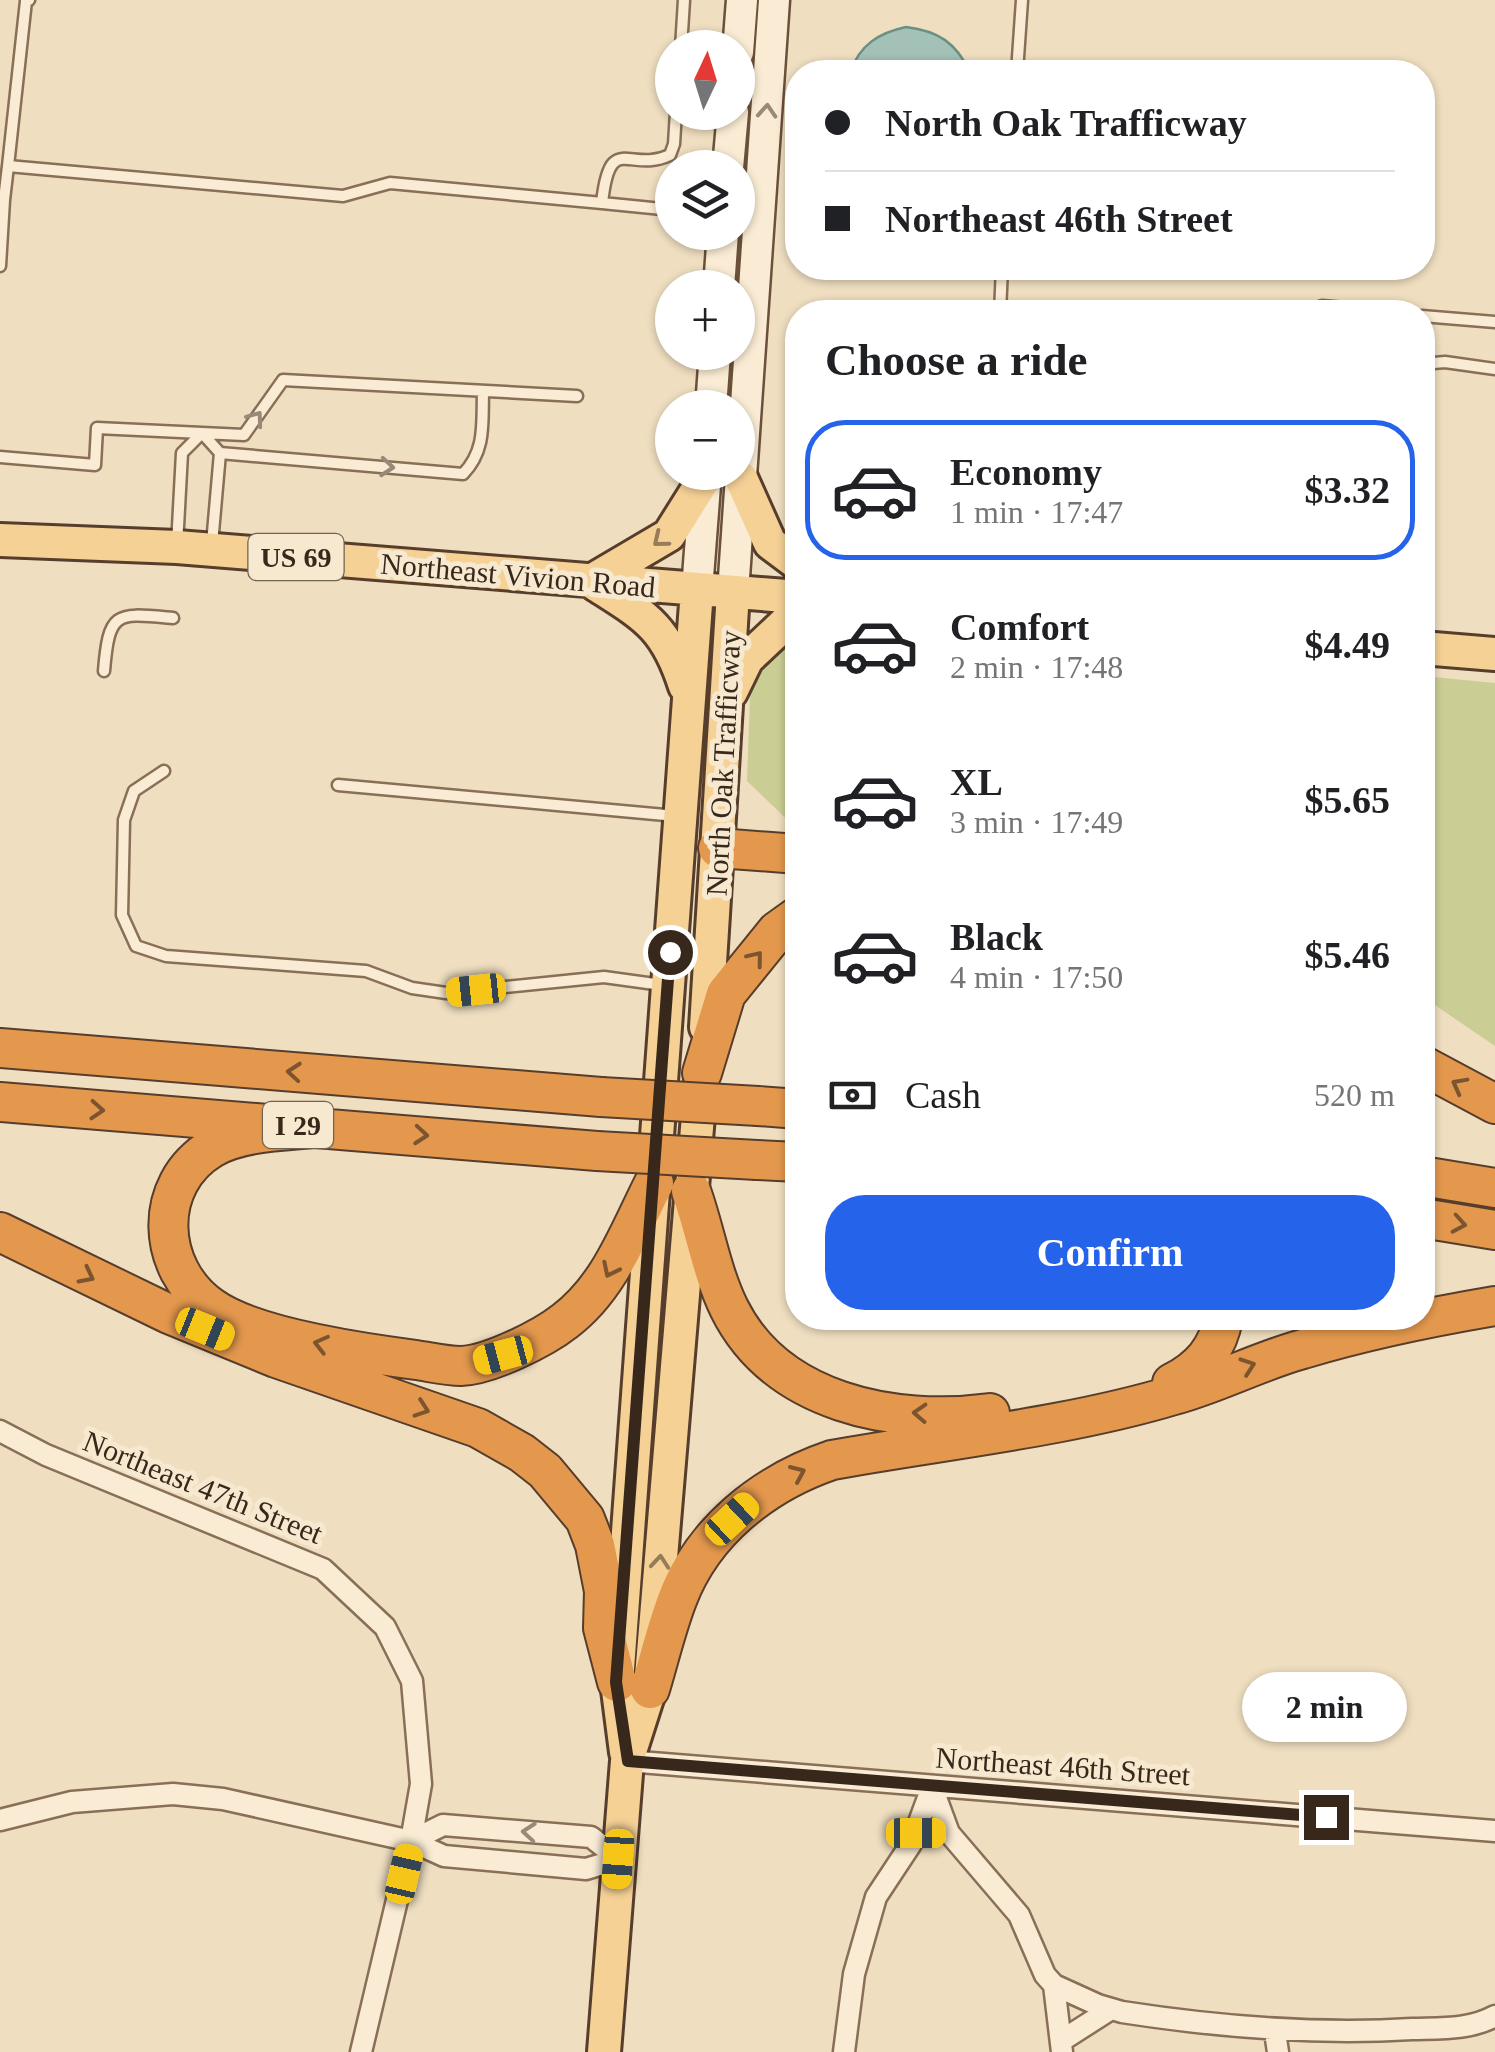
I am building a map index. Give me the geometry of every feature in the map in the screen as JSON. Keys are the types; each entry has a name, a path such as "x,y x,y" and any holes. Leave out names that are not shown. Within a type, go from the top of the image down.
{"highway":[{"path":"718,848 785,853"},
{"path":"702,1074 726,994 785,925"},
{"path":"0,1028 89,1055"},
{"name":"I 29","path":"0,1048 785,1109"},
{"path":"1435,1073 1495,1104"},
{"name":"I 29","path":"0,1102 597,1151 785,1161"},
{"path":"324,1127 232,1140 212,1148 188,1168 172,1197 166,1223 173,1254 188,1283 211,1307 252,1327 357,1353 463,1366 503,1355 564,1322 602,1287 654,1182"},
{"path":"1435,1178 1495,1188"},
{"path":"691,1191 720,1287 748,1340 789,1378 844,1404 874,1410 967,1416 1175,1382 1198,1367 1213,1349 1219,1330"},
{"path":"1435,1220 1495,1230"},
{"path":"0,1232 169,1314 276,1358 478,1428 522,1452 545,1471 585,1520 604,1591 604,1628 633,1686"},
{"path":"1435,1317 1495,1306"},
{"path":"633,1686 677,1598 713,1539 752,1500 803,1470 832,1460 1085,1416 1176,1395 1235,1370 1374,1330"}],"main road":[{"path":"740,30 742,0"},
{"name":"North Oak Trafficway","path":"754,150 774,0"},
{"name":"North Oak Trafficway","path":"742,390 744,250"},
{"path":"690,698 667,639 638,611 591,582 669,535 696,490"},
{"name":"North Oak Trafficway","path":"604,2052 633,1686 654,1182 705,490"},
{"name":"North Oak Trafficway","path":"633,1686 691,1191 709,997 740,490"},
{"path":"746,490 770,542 785,554"},
{"name":"Northeast Vivion Road","path":"0,540 177,547 785,596"},
{"path":"697,590 714,662 693,946 709,997"},
{"path":"727,700 747,659 785,623"},
{"path":"1435,649 1495,654"}],"street":[{"name":"Northeast 47th Street","path":"0,1432 46,1455 323,1570 385,1627 412,1681 422,1784 361,2052"},
{"name":"Northeast 46th Street","path":"628,1761 1495,1831"},
{"path":"844,2052 854,1974 876,1896 916,1833 932,1787"},
{"path":"932,1787 949,1834 1019,1916 1045,1975 1054,1984 1110,2009 1277,2042 1466,2026 1495,2016"},
{"path":"0,1820 72,1802 173,1794 222,1799 411,1842 444,1856 586,1869 618,1859"},
{"path":"411,1842 443,1826 554,1834 591,1838 618,1859"},
{"path":"916,1833 949,1834"},
{"path":"1054,1984 1061,2047"},
{"path":"1061,2047 1110,2009"},
{"path":"1324,2052 1341,2034"}],"lane":[{"path":"0,266 2,200 29,0"},
{"path":"682,30 684,0"},
{"path":"1018,60 1022,0"},
{"path":"602,203 606,174 612,163 624,157 660,159 670,155 675,130"},
{"path":"8,166 343,196 390,183 655,208"},
{"path":"1435,317 1495,322"},
{"path":"1435,363 1495,369"},
{"path":"0,458 95,465 97,428 244,435 283,380 577,396"},
{"path":"202,433 220,453 464,474 477,459 482,443 484,393"},
{"path":"177,547 182,453 202,433"},
{"path":"212,550 220,453"},
{"path":"104,671 107,633 116,620 133,615 174,618"},
{"path":"164,770 134,791 124,820 122,915 136,946 166,956 366,972 412,988 446,993 604,977 668,986"},
{"path":"338,785 681,816"}],"green space":[{"path":"785,632 785,817 747,781 751,668"},
{"path":"1435,677 1495,683 1495,1046 1435,1005"}],"water":[{"path":"906,27 928,32 945,40 963,60 856,60 871,42"}],"route":[{"path":"670,952 616,1682 628,1761 1326,1817"}]}
